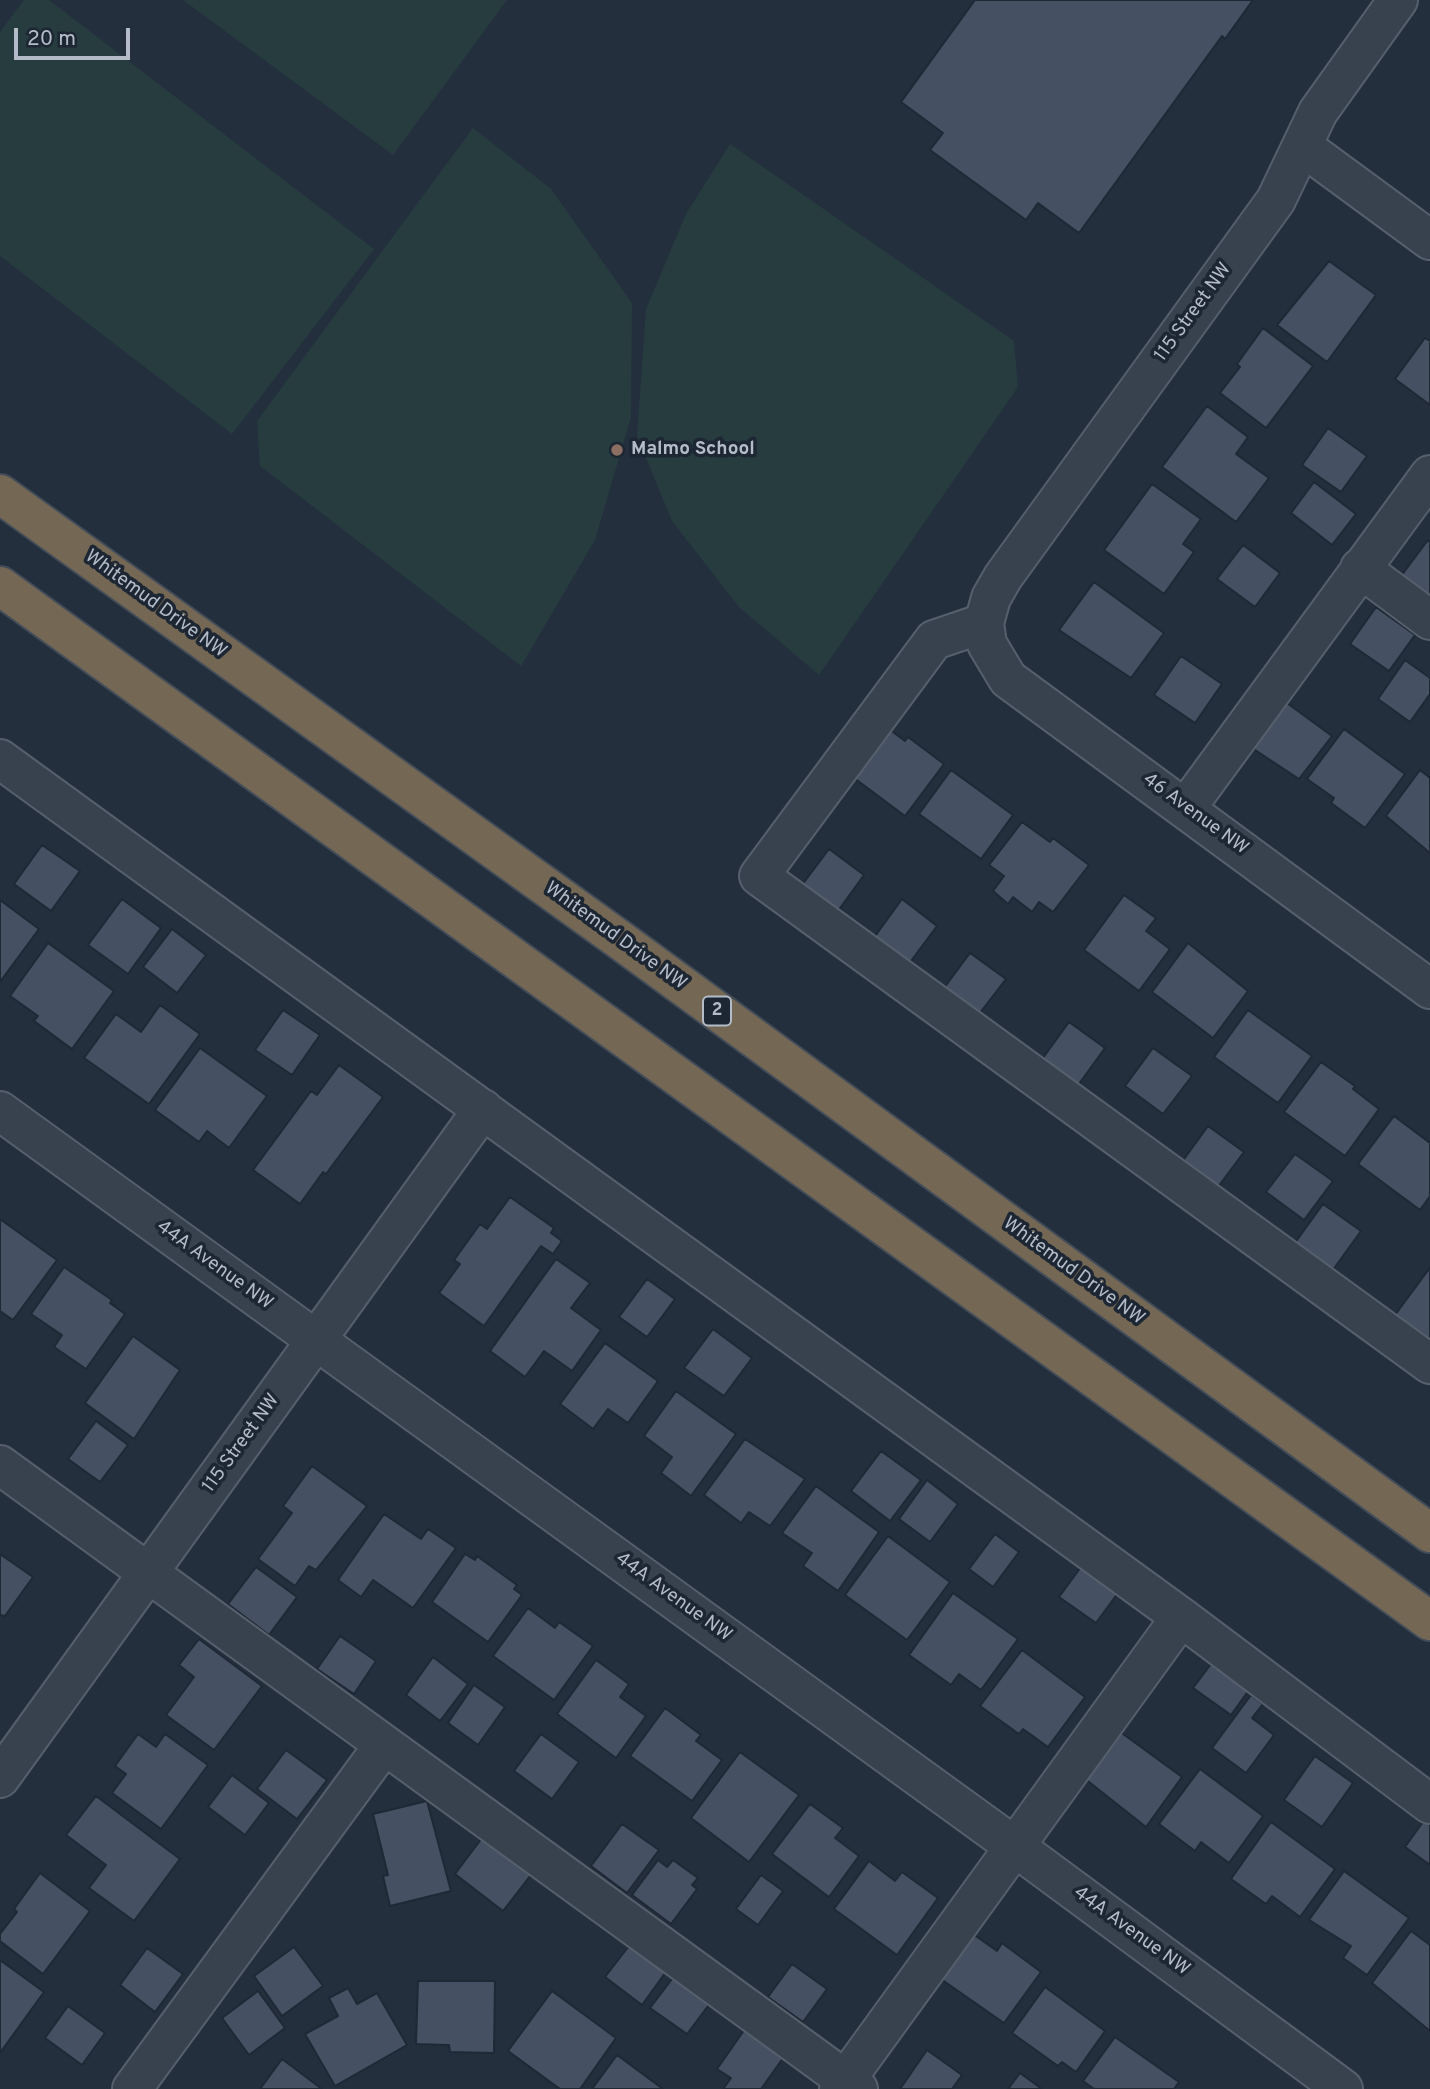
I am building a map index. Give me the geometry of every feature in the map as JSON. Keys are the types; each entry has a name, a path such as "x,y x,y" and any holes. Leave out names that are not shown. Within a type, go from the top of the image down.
{"highway":[{"name":"Whitemud Drive NW","path":"0,494 620,940 1430,1533"},
{"path":"0,586 1430,1621"}],"street":[{"name":"115 Street NW","path":"984,623 991,598 1003,577 1276,200 1324,102 1398,0"},
{"path":"1302,146 1430,240"},
{"path":"1186,808 1430,475"},
{"path":"1360,568 1430,620"},
{"path":"984,623 934,640 759,876 1430,1364"},
{"name":"46 Avenue NW","path":"984,623 988,644 1008,679 1430,989"},
{"path":"0,759 1181,1617 1430,1804"},
{"name":"115 Street NW","path":"0,1778 483,1109"},
{"name":"44A Avenue NW","path":"0,1111 1014,1846 1343,2089"},
{"path":"0,1465 848,2086 1014,1846 1181,1617"},
{"path":"132,2089 384,1745"}],"green space":[{"path":"24,0 49,0 374,249 232,434 0,256 0,32"},
{"path":"183,0 507,0 393,155"},
{"path":"473,128 551,189 632,303 631,417 595,540 521,666 260,466 257,421"},
{"path":"730,144 1014,341 1018,387 819,675 739,607 672,521 637,436 646,309 686,214"}],"building":[{"path":"975,0 1253,0 1225,39 1222,36 1079,233 1038,203 1026,220 930,150 943,133 901,102"},
{"path":"1329,261 1376,295 1327,362 1277,325"},
{"path":"1263,328 1313,366 1266,428 1220,393 1240,367 1237,364"},
{"path":"1425,338 1430,341 1430,405 1395,379"},
{"path":"1207,406 1248,437 1236,454 1269,478 1236,522 1162,467"},
{"path":"1328,428 1367,456 1341,492 1302,465"},
{"path":"1314,482 1356,514 1332,545 1291,513"},
{"path":"1152,484 1201,519 1183,544 1194,552 1164,594 1104,550"},
{"path":"1428,540 1430,542 1430,597 1401,576"},
{"path":"1243,545 1280,573 1255,607 1217,579"},
{"path":"1094,582 1164,633 1131,678 1059,630"},
{"path":"1376,607 1415,635 1389,671 1350,644"},
{"path":"1181,656 1222,684 1195,723 1154,695"},
{"path":"1405,660 1430,678 1430,694 1410,722 1378,699"},
{"path":"1272,692 1332,736 1299,779 1237,738"},
{"path":"878,721 905,741 908,737 944,764 905,816 842,769"},
{"path":"1344,729 1405,774 1365,828 1331,803 1334,798 1307,779"},
{"path":"951,770 1013,815 981,859 919,814"},
{"path":"1420,770 1430,778 1430,853 1386,816"},
{"path":"1022,822 1050,842 1053,838 1089,865 1053,912 1039,902 1032,912 1013,897 1008,904 993,891 1004,876 989,865"},
{"path":"42,845 80,871 51,911 14,884"},
{"path":"829,849 864,875 835,915 799,889"},
{"path":"1124,895 1156,918 1146,931 1170,949 1139,991 1084,950"},
{"path":"122,899 161,928 128,974 88,945"},
{"path":"902,899 937,926 908,965 873,939"},
{"path":"0,900 39,929 0,982"},
{"path":"172,929 206,955 177,993 143,967"},
{"path":"48,943 114,991 72,1049 34,1021 38,1016 10,996"},
{"path":"1188,943 1248,991 1213,1038 1152,992"},
{"path":"970,953 1006,979 976,1018 941,992"},
{"path":"160,1005 200,1034 149,1104 84,1058 116,1014 141,1032"},
{"path":"283,1010 320,1035 292,1075 255,1050"},
{"path":"1248,1010 1312,1056 1278,1103 1214,1057"},
{"path":"1069,1022 1105,1048 1076,1088 1040,1062"},
{"path":"200,1048 267,1096 229,1148 207,1131 199,1142 155,1110"},
{"path":"1153,1048 1192,1076 1163,1114 1125,1086"},
{"path":"1321,1062 1355,1086 1353,1089 1379,1109 1345,1156 1284,1112"},
{"path":"339,1065 383,1097 326,1174 323,1172 300,1204 253,1170 311,1091 317,1095"},
{"path":"1394,1116 1430,1143 1430,1196 1420,1210 1358,1164"},
{"path":"1208,1126 1244,1152 1215,1191 1179,1166"},
{"path":"1295,1154 1333,1181 1304,1220 1266,1192"},
{"path":"510,1197 554,1228 551,1233 562,1241 553,1254 541,1246 484,1326 439,1293 460,1264 454,1260 480,1224 487,1229"},
{"path":"1323,1204 1361,1231 1330,1274 1292,1247"},
{"path":"0,1219 57,1260 13,1320 0,1311"},
{"path":"556,1259 590,1283 571,1308 601,1330 572,1371 544,1351 525,1377 490,1351"},
{"path":"64,1267 112,1300 110,1303 125,1314 86,1369 54,1347 62,1335 31,1314"},
{"path":"1430,1270 1430,1342 1395,1315"},
{"path":"647,1279 675,1299 647,1337 619,1317"},
{"path":"713,1329 752,1358 724,1396 684,1368"},
{"path":"133,1336 180,1370 134,1439 85,1403"},
{"path":"605,1343 658,1381 628,1423 608,1409 593,1429 560,1404"},
{"path":"676,1391 736,1434 691,1496 661,1473 672,1457 644,1436"},
{"path":"96,1421 128,1445 100,1482 68,1459"},
{"path":"745,1439 805,1479 770,1526 749,1512 741,1523 704,1495"},
{"path":"881,1451 921,1480 890,1521 851,1491"},
{"path":"312,1466 367,1506 316,1570 309,1566 295,1586 258,1559 292,1513 283,1506"},
{"path":"927,1480 958,1504 930,1542 899,1519"},
{"path":"816,1486 879,1532 838,1591 803,1566 812,1553 782,1533"},
{"path":"384,1514 421,1539 428,1529 456,1548 413,1608 373,1580 361,1597 338,1580"},
{"path":"995,1534 1019,1552 993,1587 969,1569"},
{"path":"888,1536 950,1582 907,1640 845,1595"},
{"path":"0,1554 33,1577 5,1616 0,1615"},
{"path":"465,1554 475,1560 477,1556 517,1585 514,1589 522,1595 488,1642 432,1602"},
{"path":"1086,1560 1123,1586 1096,1623 1059,1597"},
{"path":"256,1567 297,1597 269,1635 228,1604"},
{"path":"953,1593 1018,1639 981,1690 959,1674 951,1685 909,1655"},
{"path":"528,1608 555,1628 559,1622 593,1646 554,1700 493,1656"},
{"path":"340,1636 376,1661 354,1694 317,1669"},
{"path":"199,1639 262,1686 214,1750 166,1715 194,1677 179,1665"},
{"path":"1022,1650 1085,1697 1048,1747 1023,1729 1019,1734 980,1706"},
{"path":"1217,1656 1254,1683 1231,1715 1193,1688"},
{"path":"433,1657 468,1684 440,1721 406,1695"},
{"path":"596,1660 629,1684 620,1697 646,1716 616,1758 557,1714"},
{"path":"474,1685 505,1707 478,1745 448,1723"},
{"path":"1251,1695 1263,1704 1252,1718 1274,1735 1246,1773 1212,1748"},
{"path":"665,1708 701,1735 696,1741 722,1760 692,1801 630,1756"},
{"path":"1119,1731 1182,1777 1146,1827 1084,1778"},
{"path":"138,1734 156,1747 165,1734 208,1765 161,1829 112,1793 126,1774 115,1766"},
{"path":"541,1734 579,1762 552,1799 514,1771"},
{"path":"286,1750 327,1780 297,1819 257,1789"},
{"path":"740,1752 799,1795 749,1862 691,1818"},
{"path":"1315,1756 1353,1783 1322,1827 1284,1800"},
{"path":"1200,1769 1263,1816 1229,1863 1201,1842 1195,1851 1159,1824"},
{"path":"232,1775 269,1803 245,1835 208,1807"},
{"path":"96,1796 180,1859 134,1921 89,1888 106,1865 66,1835"},
{"path":"427,1801 451,1891 390,1906 383,1876 388,1875 373,1814"},
{"path":"810,1804 843,1828 835,1838 859,1856 829,1897 772,1854"},
{"path":"1430,1812 1430,1865 1405,1847"},
{"path":"1271,1822 1335,1869 1300,1917 1272,1896 1266,1904 1231,1879"},
{"path":"622,1824 659,1850 627,1893 591,1866"},
{"path":"485,1834 534,1871 503,1911 455,1874"},
{"path":"658,1860 667,1867 673,1860 698,1878 692,1885 697,1889 671,1924 632,1895"},
{"path":"869,1861 895,1881 902,1872 938,1898 897,1955 834,1909"},
{"path":"1344,1871 1409,1918 1367,1975 1343,1958 1351,1946 1309,1920"},
{"path":"40,1873 90,1911 43,1974 0,1941 0,1934 17,1912 14,1909"},
{"path":"761,1875 783,1891 758,1925 736,1909"},
{"path":"1411,1931 1430,1945 1430,2031 1372,1983"},
{"path":"970,1932 997,1951 1002,1943 1041,1972 1004,2023 938,1977"},
{"path":"632,1942 668,1969 642,2005 605,1977"},
{"path":"294,1947 323,1986 282,2016 254,1976"},
{"path":"147,1948 183,1974 155,2012 120,1985"},
{"path":"0,1960 44,1992 0,2053"},
{"path":"792,1964 827,1989 803,2022 768,1997"},
{"path":"675,1975 711,2002 687,2034 650,2008"},
{"path":"418,1981 495,1981 494,2053 450,2052 449,2045 416,2044"},
{"path":"1045,1987 1105,2031 1076,2072 1062,2062 1058,2066 1012,2033"},
{"path":"348,1988 357,2004 377,1993 407,2045 335,2086 305,2034 338,2016 329,1998"},
{"path":"258,1991 285,2028 249,2055 222,2018"},
{"path":"552,1991 616,2038 580,2089 560,2089 508,2051"},
{"path":"68,2006 105,2033 82,2065 45,2038"},
{"path":"747,2026 786,2054 761,2089 723,2089 731,2078 717,2069"},
{"path":"1115,2037 1179,2082 1174,2089 1094,2089 1083,2081"},
{"path":"927,2050 962,2075 952,2089 900,2089"},
{"path":"617,2055 663,2089 592,2089"},
{"path":"282,2059 322,2089 260,2089"},
{"path":"1020,2073 1042,2089 1008,2089"}],"place":[{"name":"Malmo School","path":"617,450"}]}
